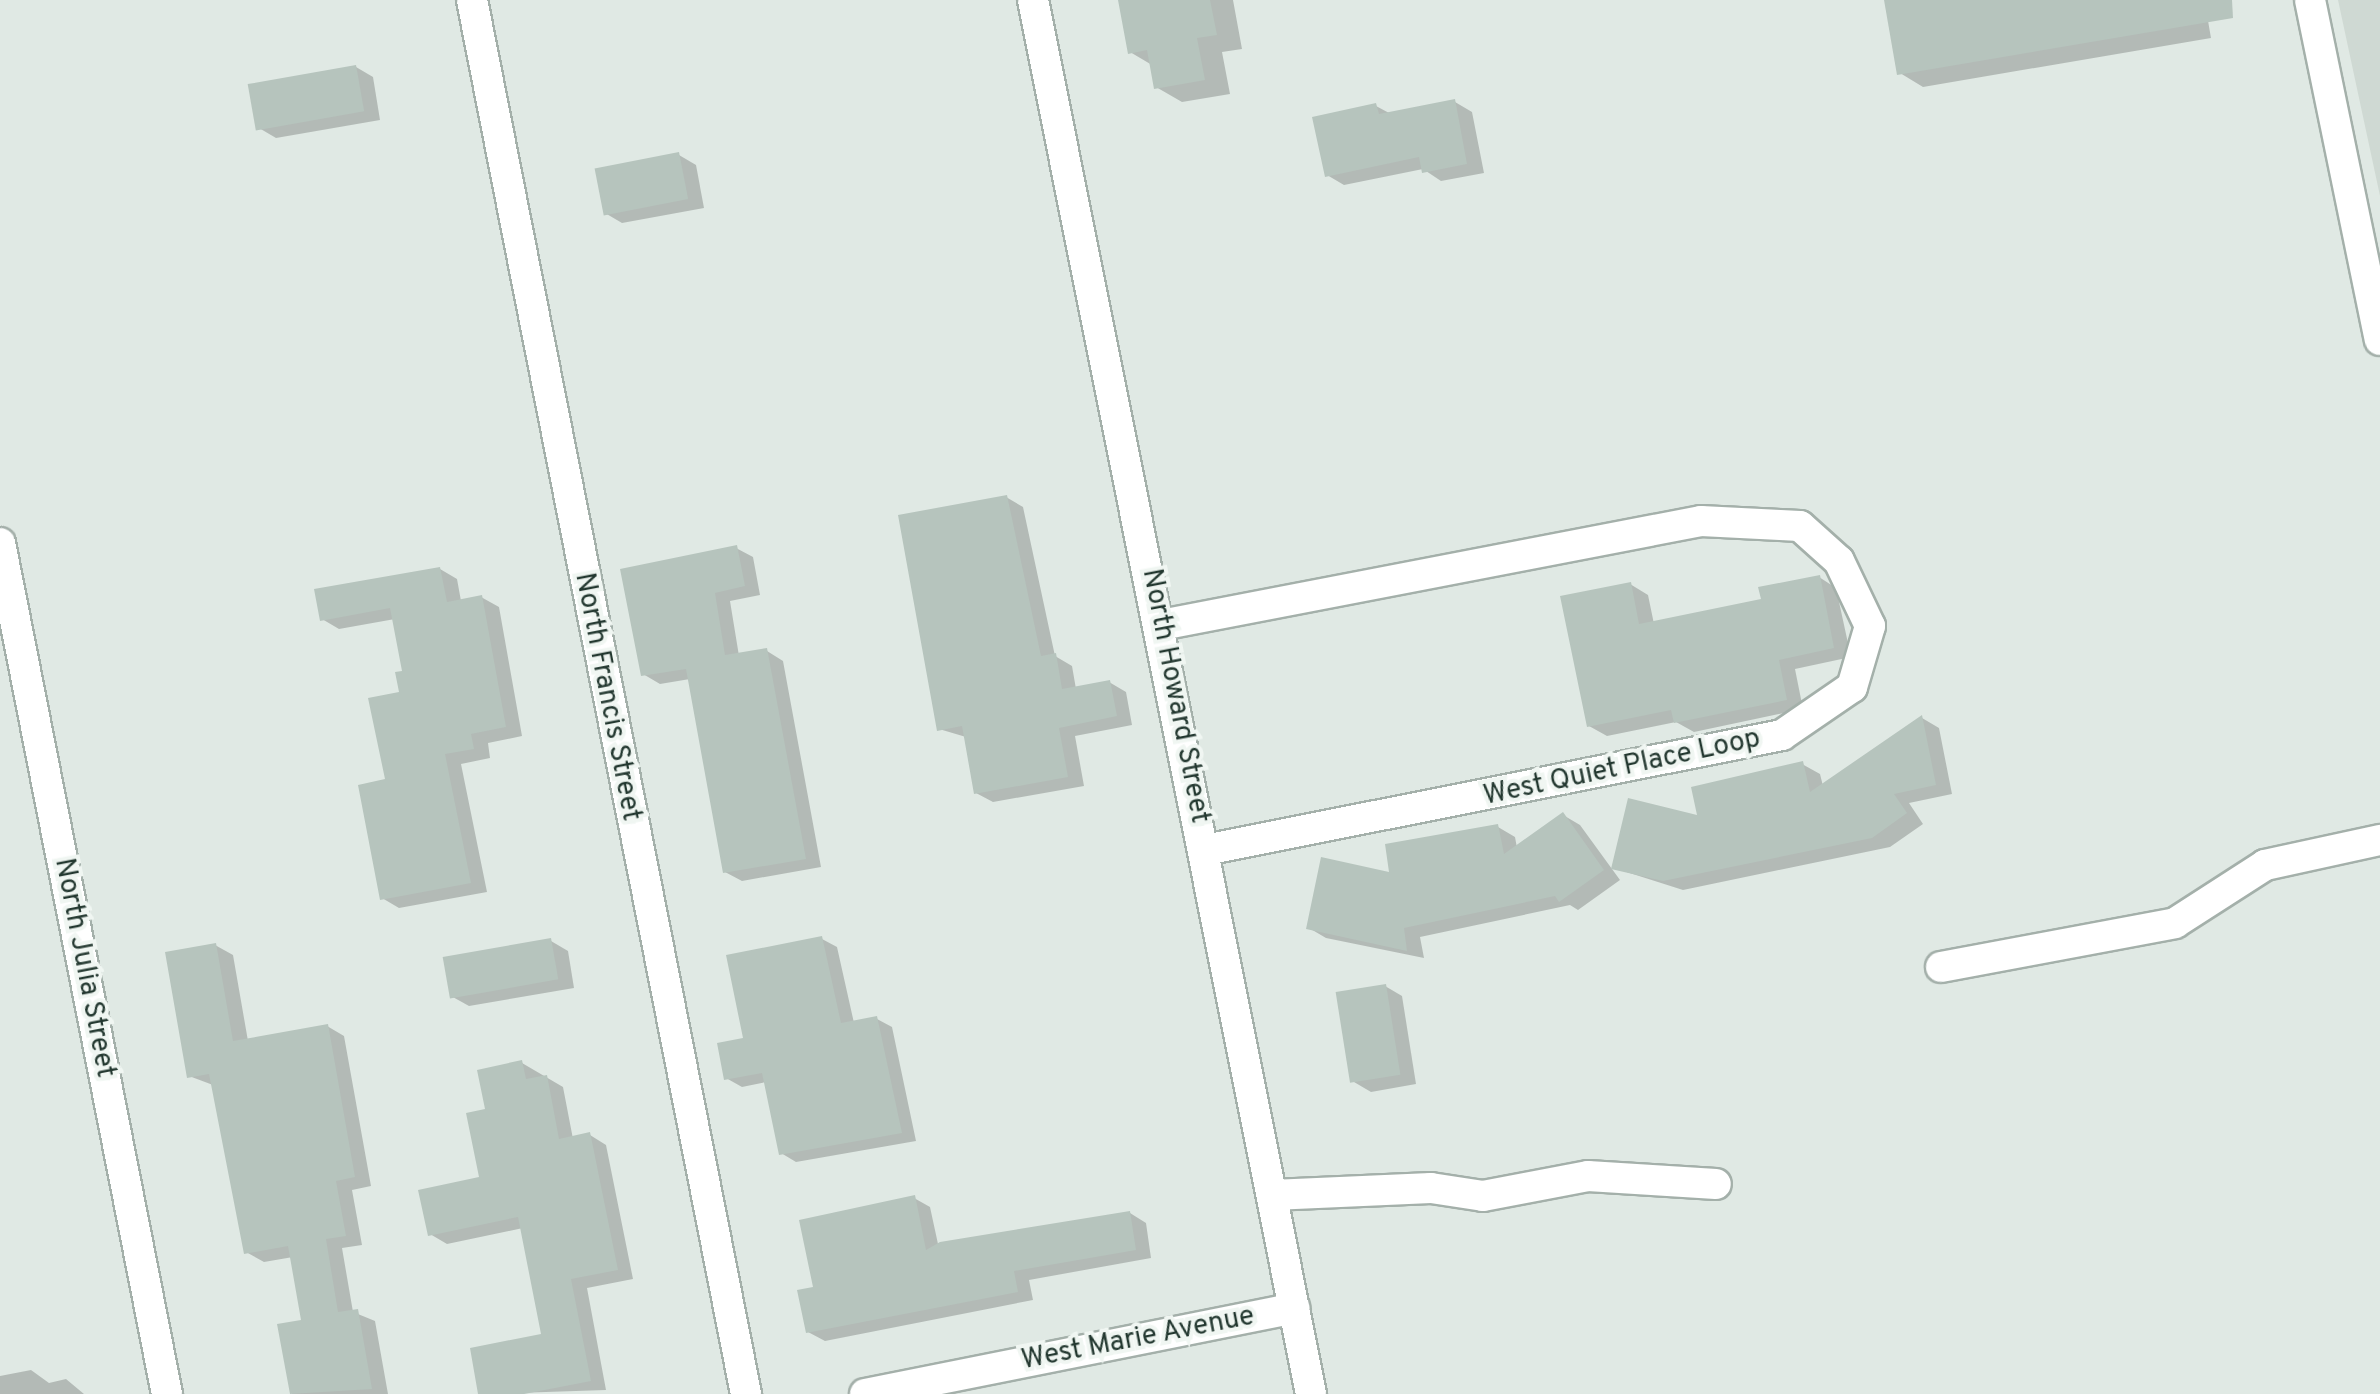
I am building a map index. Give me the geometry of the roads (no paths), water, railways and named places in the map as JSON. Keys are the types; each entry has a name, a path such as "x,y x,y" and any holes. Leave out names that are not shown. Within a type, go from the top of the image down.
{"street":[{"name":"North Francis Street","path":"472,0 746,1394"},
{"name":"North Howard Street","path":"1033,0 1312,1394"},
{"path":"2310,0 2380,340"},
{"name":"West Quiet Place Loop","path":"1161,625 1701,521 1800,526 1839,560 1870,626 1852,687 1782,735 1205,850"},
{"name":"North Julia Street","path":"0,543 167,1394"},
{"path":"1941,966 2175,923 2265,865 2380,840"},
{"path":"1272,1196 1432,1188 1483,1196 1588,1176 1716,1184"},
{"name":"West Marie Avenue","path":"864,1394 1294,1308"}]}
